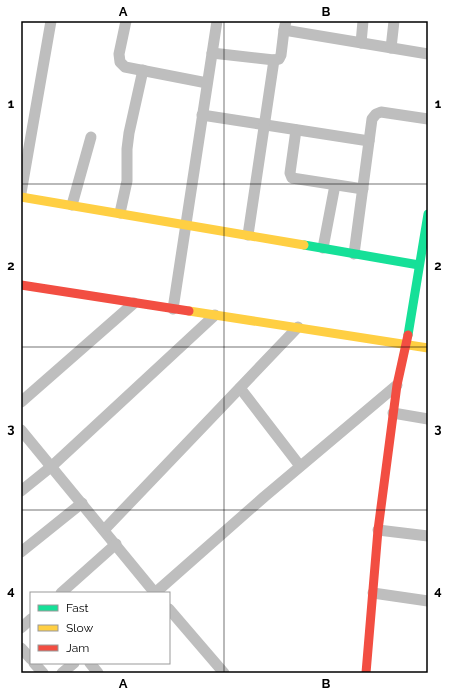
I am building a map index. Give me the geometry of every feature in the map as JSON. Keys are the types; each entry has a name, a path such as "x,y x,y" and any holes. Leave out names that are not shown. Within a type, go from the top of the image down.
{"street":[{"path":"21,193 51,21"},
{"path":"126,21 120,54 120,62 124,67 207,83"},
{"path":"173,308 217,21"},
{"path":"361,43 363,21"},
{"path":"391,48 394,21"},
{"path":"212,53 274,60 279,59 281,55 285,26 361,43 428,54"},
{"path":"248,235 274,60"},
{"path":"120,213 127,181 127,149 129,133 143,70"},
{"path":"354,254 372,119 376,114 381,112 428,119"},
{"path":"202,115 369,141"},
{"path":"296,130 290,173 292,178 363,189"},
{"path":"72,205 91,137"},
{"path":"323,248 335,185"},
{"path":"21,197 419,265"},
{"path":"366,673 378,530 393,413 428,214"},
{"path":"21,285 428,348"},
{"path":"21,402 134,303"},
{"path":"21,491 52,466 215,315"},
{"path":"104,530 298,327"},
{"path":"156,592 300,466 397,386"},
{"path":"240,388 300,466"},
{"path":"393,413 428,419"},
{"path":"21,430 154,592"},
{"path":"21,552 82,503"},
{"path":"378,530 428,536"},
{"path":"62,592 116,544"},
{"path":"373,593 428,601"},
{"path":"170,610 224,673"},
{"path":"21,628 30,620"},
{"path":"21,648 30,658"},
{"path":"35,664 43,673"},
{"path":"62,673 73,664"},
{"path":"91,664 98,673"}],"traffic: fast":[{"path":"408,335 428,214"},
{"path":"304,245 419,265"}],"traffic: slow":[{"path":"21,197 304,245"},
{"path":"189,311 428,348"}],"traffic: jam":[{"path":"21,285 189,311"},
{"path":"366,673 378,530 397,385 408,335"}]}
